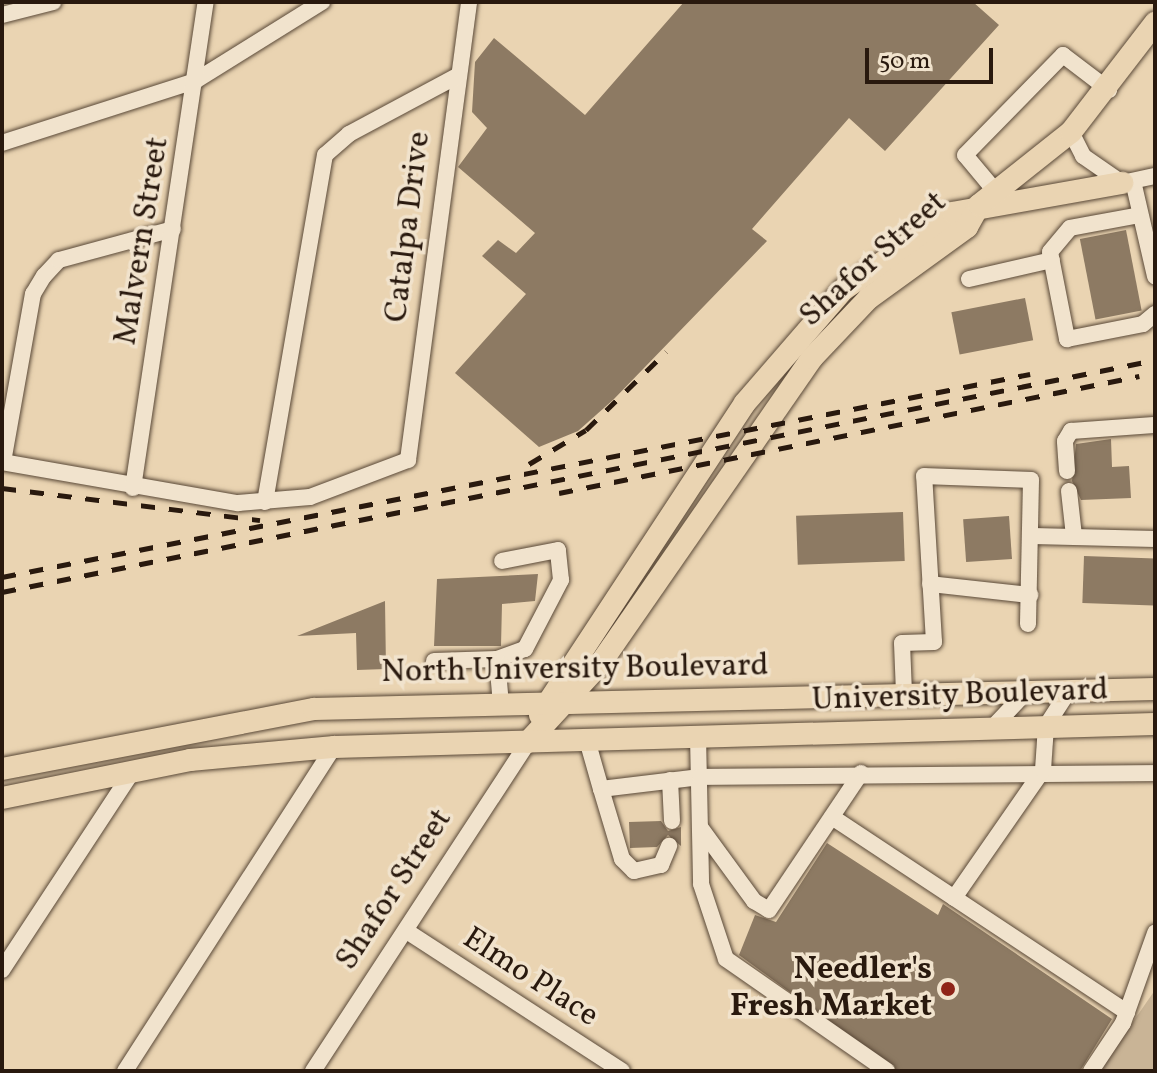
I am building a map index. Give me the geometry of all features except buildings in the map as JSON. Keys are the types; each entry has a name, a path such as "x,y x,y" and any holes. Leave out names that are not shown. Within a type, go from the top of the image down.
{"main road":[{"path":"987,198 1071,132 1109,90 1155,23"},
{"path":"987,198 1013,206 1128,182"},
{"name":"Shafor Street","path":"554,706 600,664 812,358 869,298 967,227 987,198"},
{"name":"Shafor Street","path":"528,742 554,706 745,403 817,315 888,253 987,198"},
{"path":"600,664 608,688 625,704"},
{"name":"North University Boulevard","path":"2,769 239,718 428,703 554,706 904,693 1155,689"},
{"name":"University Boulevard","path":"528,742 1155,724"},
{"path":"2,798 132,772 334,747 528,742"}],"street":[{"path":"2,15 53,2"},
{"name":"Malvern Street","path":"133,488 206,2"},
{"path":"2,143 195,81 322,2"},
{"name":"Catalpa Drive","path":"265,502 310,497 408,460 469,2"},
{"path":"987,198 965,155 1063,55 1109,90"},
{"path":"173,229 59,260 44,276 33,294 3,462 133,488 265,502 325,155 349,134 457,76"},
{"path":"1071,132 1083,156 1128,182 1140,215 1155,276"},
{"path":"1128,182 1155,176"},
{"path":"1140,215 1070,228 1050,252 1067,339 1143,324 1155,314"},
{"path":"969,279 1052,260"},
{"path":"1067,471 1065,441 1071,431 1154,425"},
{"path":"904,693 902,643 934,642 924,476 1031,480 1033,536 1028,624"},
{"path":"1069,491 1074,536"},
{"path":"1033,536 1155,539"},
{"path":"434,661 497,659 525,649 561,580 558,550 502,561"},
{"path":"930,584 1030,595"},
{"path":"497,659 501,705"},
{"path":"954,898 1043,770 1046,726 1070,689"},
{"path":"993,727 1028,690"},
{"path":"698,736 701,884 726,959 887,1071"},
{"path":"587,740 622,859 634,871 661,865 669,846"},
{"name":"Shafor Street","path":"313,1071 408,932 528,742"},
{"path":"125,1071 334,747"},
{"path":"601,789 700,777 1043,770 1155,773"},
{"path":"2,970 132,772"},
{"path":"700,827 754,901 769,910 861,773"},
{"path":"670,780 672,821"},
{"path":"832,817 1127,1012"},
{"name":"Elmo Place","path":"408,932 622,1071"},
{"path":"1091,1071 1127,1012 1155,933"}],"shaded area":[{"path":"1155,990 1155,1071 1099,1071"}],"railway":[{"path":"529,464 586,430 666,352"},
{"path":"2,592 1155,360"},
{"path":"2,577 1030,374"},
{"path":"559,493 1139,376"},
{"path":"2,488 260,520"}],"place":[{"name":"Needler's Fresh Market","path":"948,989"}]}
